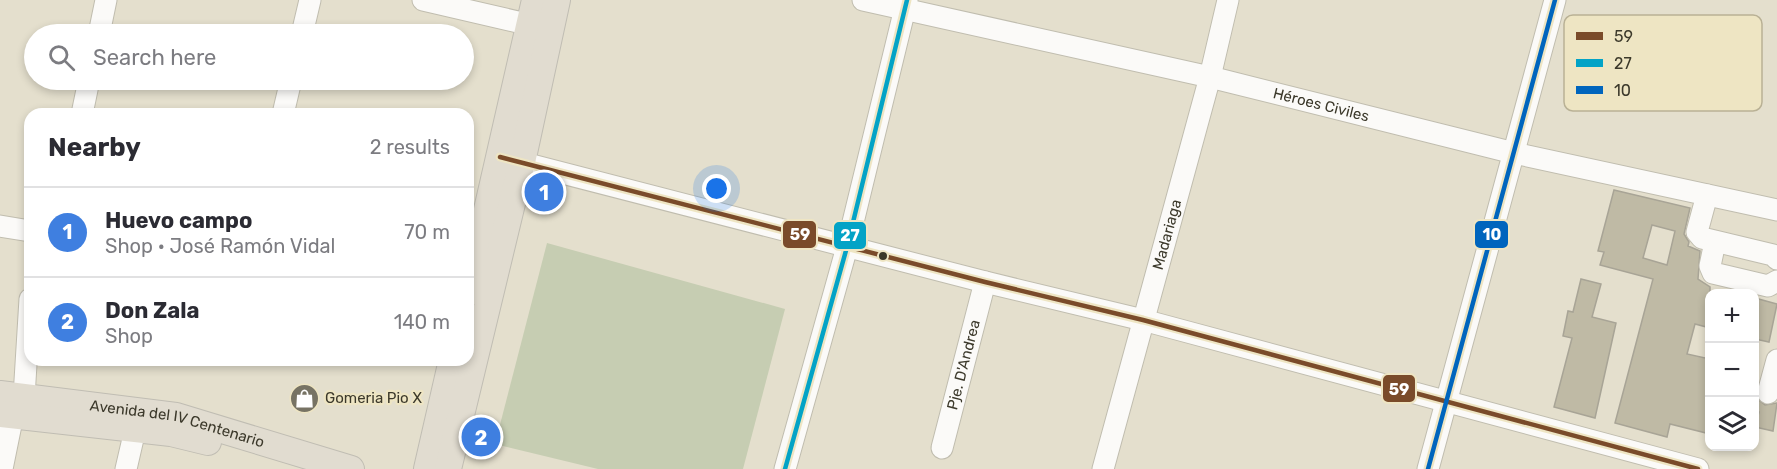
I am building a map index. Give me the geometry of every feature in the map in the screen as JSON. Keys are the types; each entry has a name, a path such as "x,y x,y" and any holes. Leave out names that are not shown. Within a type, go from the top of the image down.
{"main road":[{"path":"474,341 539,18 557,0"},
{"path":"474,274 511,159"},
{"path":"427,469 451,366"},
{"path":"448,469 469,366"},
{"name":"Avenida del IV Centenario","path":"9,405 135,430 171,433 293,469"},
{"name":"Avenida del IV Centenario","path":"9,405 176,416 351,469"}],"street":[{"path":"101,24 106,0"},
{"path":"304,24 310,0"},
{"path":"423,0 539,18"},
{"name":"Héroes Civiles","path":"863,0 905,5 1210,77 1514,153 1777,210"},
{"name":"Madariaga","path":"1103,469 1210,77 1228,0"},
{"path":"1428,469 1555,0"},
{"path":"785,469 847,247 905,5"},
{"path":"83,108 88,90"},
{"path":"284,108 289,90"},
{"path":"511,159 847,247 1143,320 1698,469"},
{"path":"1707,195 1697,232 1701,238 1773,255 1777,259"},
{"path":"0,226 24,230"},
{"path":"1715,242 1710,266 1713,273 1768,286 1777,281"},
{"name":"Pje. D'Andrea","path":"942,448 985,282"},
{"path":"2,469 9,405 24,329"},
{"path":"1768,393 1777,360"},
{"path":"126,469 135,430"}],"green space":[{"path":"547,243 785,309 743,469 598,469 495,444"}],"building":[{"path":"1614,190 1690,208 1684,234 1689,242 1688,246 1700,251 1698,279 1710,287 1710,289 1705,289 1705,327 1695,324 1687,354 1705,358 1705,433 1670,424 1667,437 1615,423 1653,279 1600,265 1604,252 1598,251","holes":["1652,225 1675,231 1667,265 1643,258"]},
{"path":"1581,279 1601,284 1592,317 1616,323 1595,418 1554,407 1572,338 1563,336 1568,311 1573,312"},
{"path":"1759,299 1777,304 1769,342 1759,340"},
{"path":"1759,400 1765,405 1777,403 1773,431 1759,428"}],"transit line":[{"name":"27","path":"785,469 847,247 907,0"},
{"name":"10","path":"1428,469 1555,0"},
{"name":"59","path":"500,157 985,282 1143,320 1698,469"}],"place":[{"name":"Huevo campo","path":"544,192"},
{"name":"Gomeria Pio X","path":"304,398"},
{"name":"Don Zala","path":"481,437"}]}
